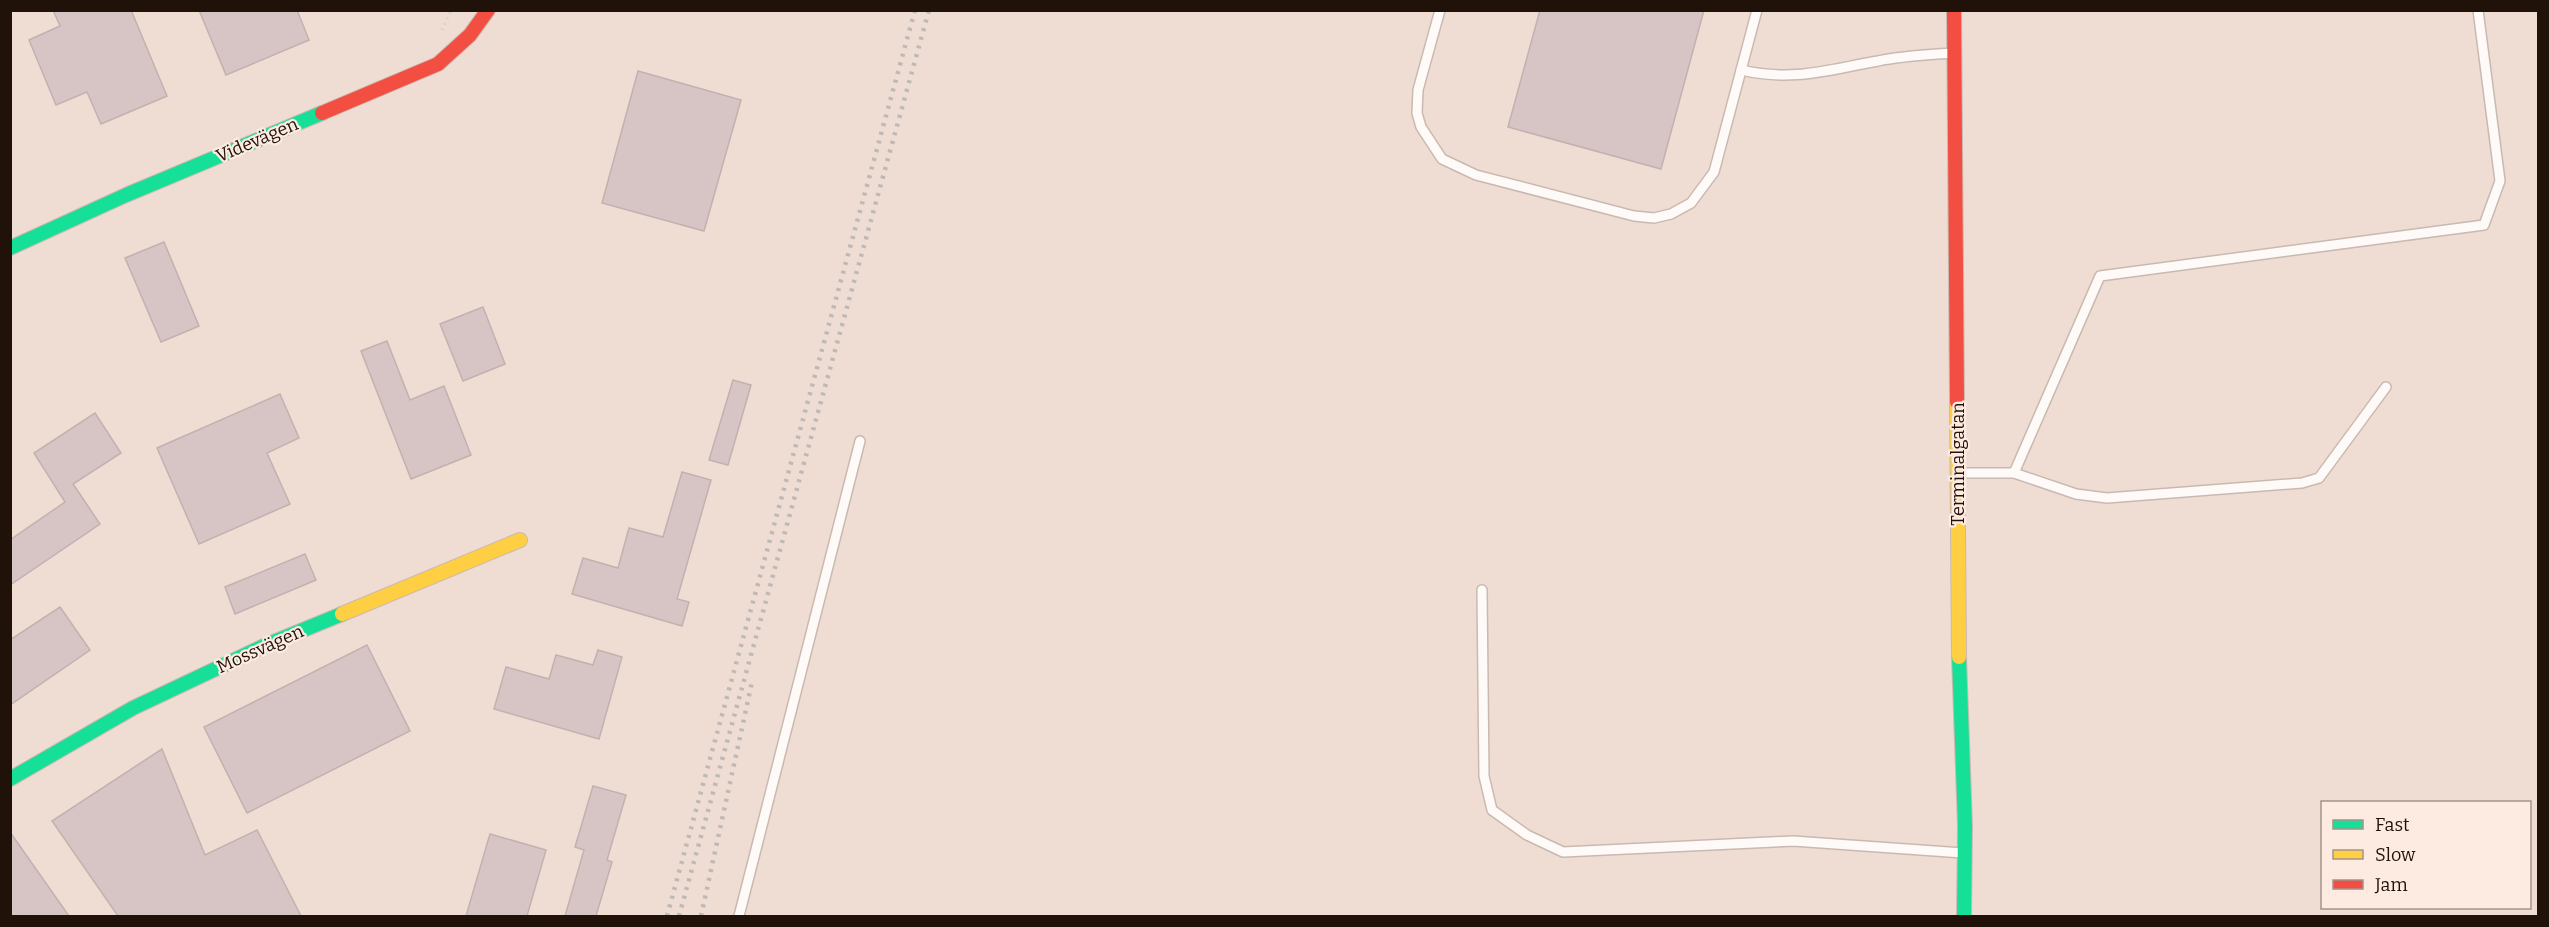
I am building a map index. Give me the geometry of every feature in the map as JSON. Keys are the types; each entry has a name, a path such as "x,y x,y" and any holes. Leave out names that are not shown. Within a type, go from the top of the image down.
{"street":[{"name":"Videvägen","path":"10,248 126,195 438,64 470,35 488,10"},
{"name":"Terminalgatan","path":"1954,10 1959,665 1965,853 1964,916"},
{"name":"Mossvägen","path":"10,779 133,708 254,650 520,540"}],"lane":[{"path":"1440,10 1418,90 1417,112 1421,127 1442,159 1476,174 1634,216 1654,218 1671,214 1691,203 1714,171 1757,10"},
{"path":"2014,473 2100,276 2484,225 2500,181 2478,10"},
{"path":"1741,70 1768,76 1792,77 1880,60 1954,52"},
{"path":"1959,473 2014,473 2076,494 2107,498 2302,483 2319,478 2386,387"},
{"path":"739,916 860,441"},
{"path":"1482,590 1484,777 1492,810 1527,835 1563,852 1793,841 1965,853"}],"building":[{"path":"53,10 131,10 167,96 101,124 87,92 56,105 29,40 60,26"},
{"path":"199,10 297,10 309,40 226,75"},
{"path":"1540,10 1704,10 1661,169 1508,127"},
{"path":"638,71 741,100 704,231 602,203"},
{"path":"164,242 199,326 161,342 125,258"},
{"path":"483,307 505,364 463,381 440,324"},
{"path":"387,341 410,400 444,386 471,455 411,479 361,351"},
{"path":"733,380 751,385 728,465 709,460"},
{"path":"280,394 299,438 267,453 290,504 199,544 157,448"},
{"path":"95,413 121,453 73,484 100,524 10,585 10,540 65,502 34,453"},
{"path":"682,472 711,480 677,599 689,602 682,626 572,594 583,558 618,568 629,528 663,537"},
{"path":"305,554 316,580 235,614 225,587"},
{"path":"60,607 90,650 10,705 10,640"},
{"path":"367,645 410,731 247,813 204,727"},
{"path":"598,650 622,657 599,739 494,709 506,667 549,679 556,655 593,665"},
{"path":"162,749 205,855 257,830 301,916 118,916 52,821"},
{"path":"593,786 626,795 607,860 612,862 596,916 565,916 584,850 575,847"},
{"path":"10,832 69,916 10,916"},
{"path":"490,834 546,850 527,916 466,916"}],"railway":[{"path":"667,916 915,10"},
{"path":"679,916 929,10"},
{"path":"701,916 752,682"}],"traffic: fast":[{"path":"10,248 126,195 322,113"},
{"path":"10,779 133,708 264,646 342,614"},
{"path":"1959,657 1965,826 1964,916"}],"traffic: slow":[{"path":"1957,402 1959,657"},
{"path":"342,614 520,540"}],"traffic: jam":[{"path":"322,113 438,64 470,35 488,10"},
{"path":"1954,10 1957,402"}]}
